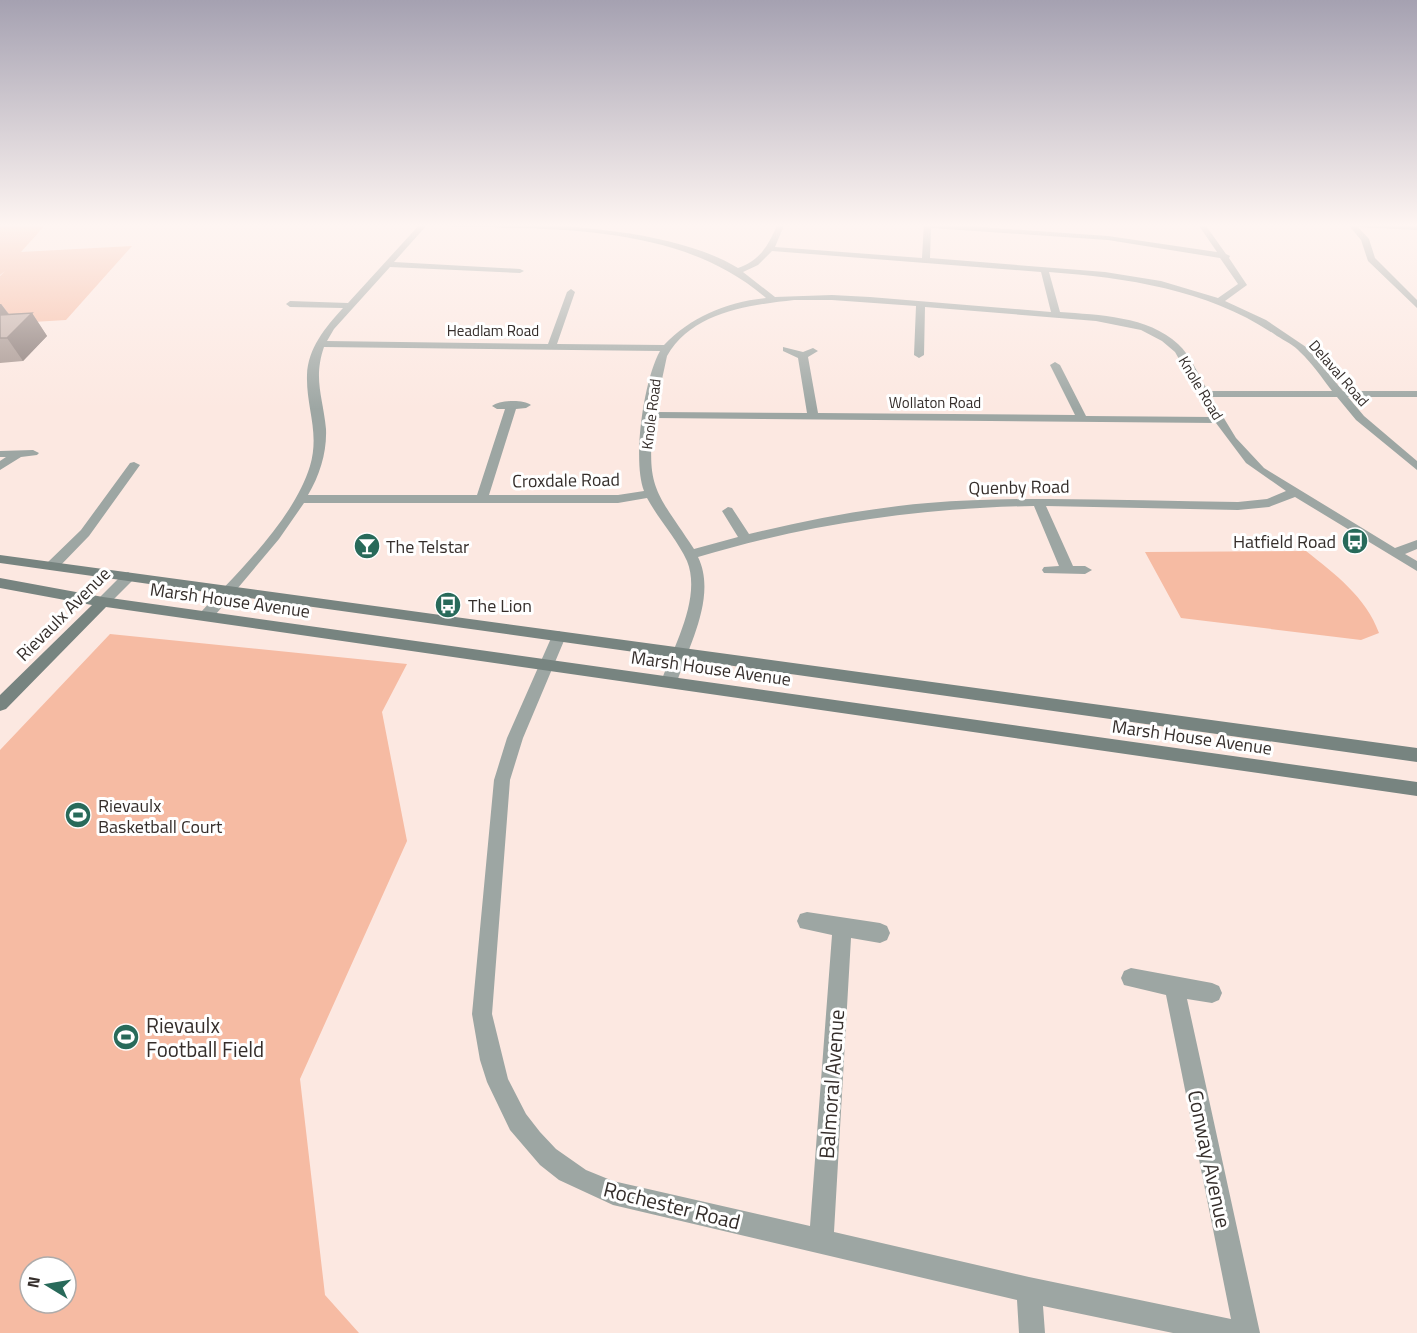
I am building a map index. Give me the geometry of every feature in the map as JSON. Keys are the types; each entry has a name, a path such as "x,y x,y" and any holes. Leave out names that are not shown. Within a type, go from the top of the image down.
{"street":[{"path":"206,616 300,499 313,472 320,447 318,414 310,379 320,344 367,285"},
{"path":"755,285 772,299"},
{"path":"1048,285 1056,315"},
{"name":"Delaval Road","path":"1162,285 1220,301 1291,339 1303,349 1339,394 1379,437 1417,467"},
{"path":"1220,301 1243,285"},
{"path":"1397,285 1417,305"},
{"path":"552,345 571,290"},
{"name":"Knole Road","path":"669,682 698,591 697,570 651,494 645,471 657,365 666,348 686,330 711,316 739,306 772,299 831,297 1056,315 1117,321 1155,333 1180,352 1220,420 1247,459 1295,492 1417,567"},
{"path":"290,304 349,306"},
{"path":"919,355 921,304"},
{"name":"Headlam Road","path":"320,344 666,348"},
{"path":"786,349 808,353 813,416"},
{"path":"1042,362 1059,364 1082,418"},
{"path":"1205,394 1417,394"},
{"path":"482,499 512,405"},
{"path":"497,406 526,405"},
{"name":"Wollaton Road","path":"651,415 1220,420"},
{"path":"0,454 33,453"},
{"path":"0,467 17,454"},
{"path":"52,566 85,533 134,465"},
{"name":"Quenby Road","path":"690,555 745,538 891,511 969,505 1238,506 1269,503 1295,492"},
{"name":"Croxdale Road","path":"300,499 618,499 651,494"},
{"path":"1039,504 1068,570"},
{"path":"728,511 745,538"},
{"path":"1394,552 1417,544"},
{"name":"Marsh House Avenue","path":"0,559 1417,755"},
{"path":"1049,570 1085,570"},
{"name":"Rievaulx Avenue","path":"0,705 128,577"},
{"name":"Marsh House Avenue","path":"0,583 103,602 1417,789"},
{"name":"Rochester Road","path":"559,636 515,738 502,780 482,1014 486,1049 503,1098 531,1143 568,1173 613,1193 1029,1290 1236,1333"},
{"path":"807,921 880,933"},
{"name":"Balmoral Avenue","path":"821,1240 842,927"},
{"path":"1131,978 1212,993"},
{"name":"Conway Avenue","path":"1174,986 1247,1333"},
{"path":"1029,1290 1032,1333"}],"shaded area":[{"path":"0,285 97,285 66,320 0,324"},
{"path":"1306,551 1358,597 1379,633 1361,640 1181,618 1145,552"},
{"path":"110,634 407,664 382,712 407,841 300,1079 325,1295 359,1333 0,1333 0,750"}],"building":[{"path":"32,313 7,338 0,338 0,315"}],"place":[{"name":"Hatfield Road","path":"1355,541"},
{"name":"The Telstar","path":"367,546"},
{"name":"The Lion","path":"448,605"},
{"name":"Rievaulx Basketball Court","path":"78,815"},
{"name":"Rievaulx Football Field","path":"126,1037"}]}
